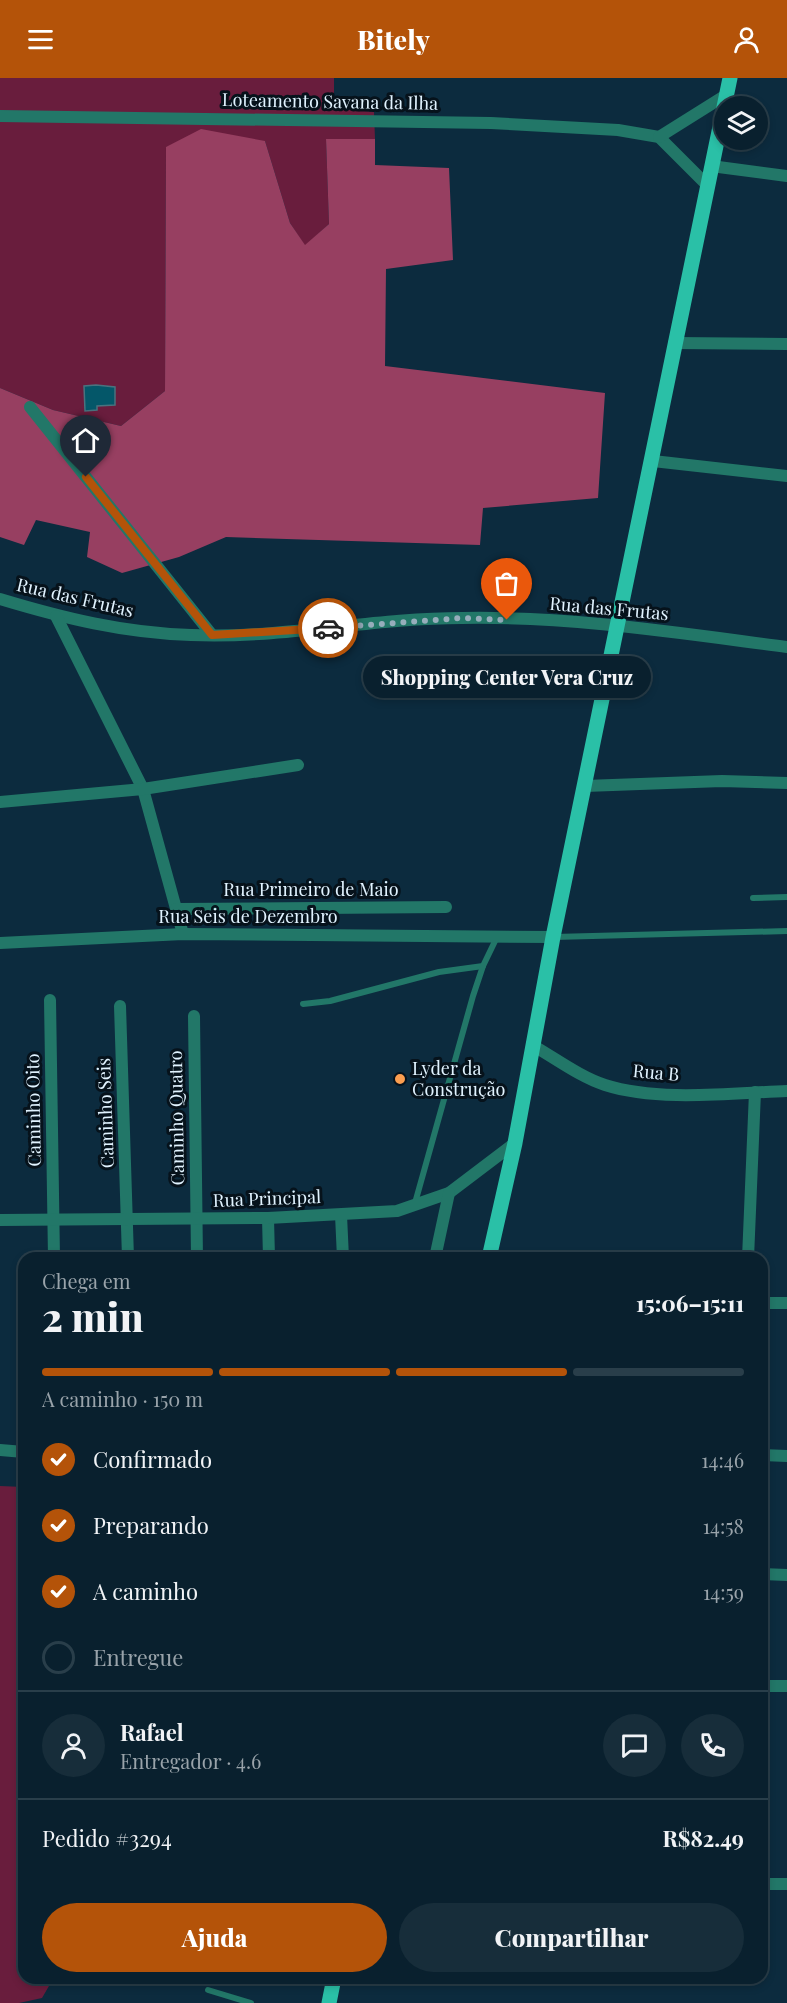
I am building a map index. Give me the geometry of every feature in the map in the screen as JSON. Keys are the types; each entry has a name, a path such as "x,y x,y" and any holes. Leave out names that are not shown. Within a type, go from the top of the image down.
{"main road":[{"path":"490,1252 515,1143 553,937 653,461 730,78"},
{"path":"329,2003 333,1984"}],"street":[{"path":"707,185 659,137 726,95"},
{"name":"Loteamento Savana da Ilha","path":"0,116 492,123 618,130 659,137"},
{"path":"711,166 787,176"},
{"path":"675,343 787,344"},
{"path":"30,407 212,635"},
{"path":"653,461 787,476"},
{"name":"Rua das Frutas","path":"0,599 56,616 119,630 212,635 462,618 619,625 787,647"},
{"path":"56,616 142,789 183,934"},
{"path":"0,802 142,789 298,765"},
{"path":"585,786 722,781 787,783"},
{"name":"Rua Primeiro de Maio","path":"176,909 446,907"},
{"name":"Rua Seis de Dezembro","path":"0,943 183,934 553,937"},
{"name":"Caminho Oito","path":"50,1000 54,1252"},
{"name":"Caminho Seis","path":"120,1006 128,1252"},
{"name":"Caminho Quatro","path":"194,1016 197,1252"},
{"name":"Rua B","path":"532,1045 603,1084 634,1091 694,1094 787,1091"},
{"path":"748,1252 755,1092"},
{"name":"Rua Principal","path":"0,1220 268,1218 341,1215 414,1207 449,1193 515,1143"},
{"path":"436,1252 449,1193"},
{"path":"341,1215 343,1252"},
{"path":"268,1218 269,1252"},
{"path":"768,1302 787,1303"},
{"path":"0,1450 18,1452"},
{"path":"768,1455 787,1456"},
{"path":"768,1574 787,1575"},
{"path":"768,1686 787,1686"},
{"path":"768,1884 787,1884"}],"lane":[{"path":"753,898 787,897"},
{"path":"553,937 787,931"},
{"path":"414,1207 483,966 496,937"},
{"path":"303,1004 330,1001 439,972 483,966"},
{"path":"208,1990 251,2003"}],"shaded area":[{"path":"0,78 334,78 334,108 374,112 375,139 326,139 329,224 305,246 290,223 265,141 166,147 165,391 121,426 53,410 0,388"},
{"path":"201,129 265,141 290,223 305,245 329,224 326,139 375,139 375,165 449,168 453,260 386,269 385,366 605,393 598,498 483,508 480,545 226,537 179,557 122,573 87,557 90,532 36,520 24,545 0,537 0,388 53,410 121,426 165,391 166,147"},
{"path":"0,1486 18,1487 18,1984 50,1984 42,1998 19,2003 0,2003"}],"building":[{"path":"84,386 115,387 115,405 97,406 97,410 85,411"}],"way so far":[{"path":"328,628 462,618 507,620"}],"place":[{"name":"Shopping Center Vera Cruz","path":"507,620"},
{"name":"Lyder da Construção","path":"400,1079"}],"route":[{"path":"86,477 212,635 328,628"}]}
